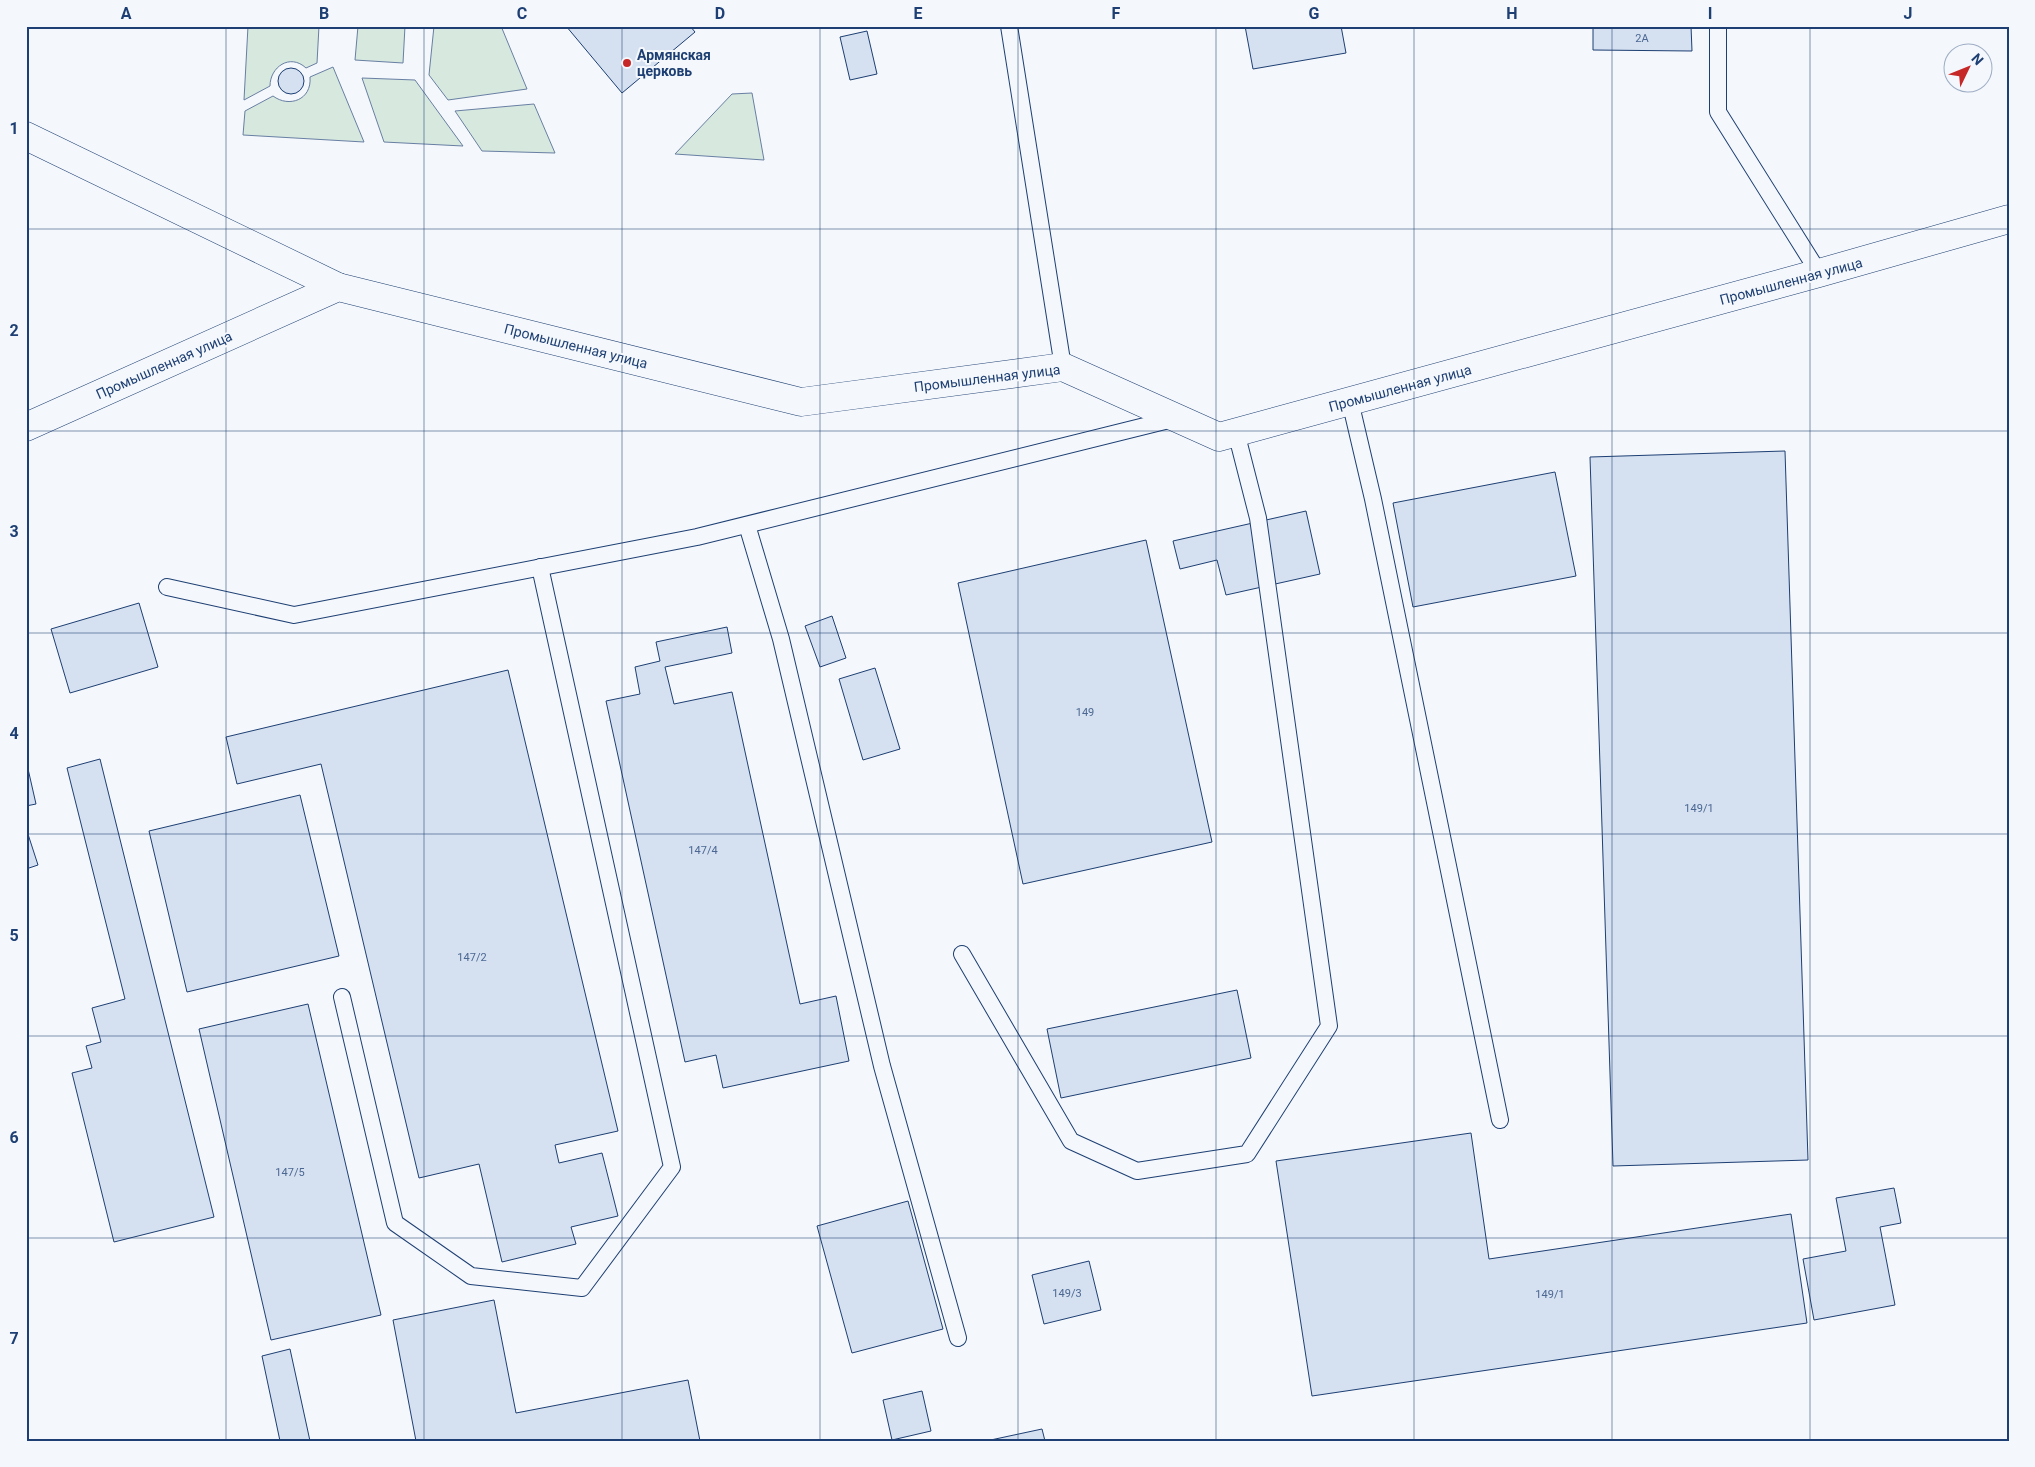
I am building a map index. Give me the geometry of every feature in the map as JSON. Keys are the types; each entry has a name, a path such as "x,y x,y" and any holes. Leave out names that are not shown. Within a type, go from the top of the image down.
{"street":[{"path":"26,136 338,288"},
{"name":"Промышленная улица","path":"26,427 338,288 801,402 1064,367 1219,437 2009,220"}],"lane":[{"path":"1009,26 1064,367"},
{"path":"1718,26 1718,112 1819,273"},
{"path":"1350,401 1373,499 1500,1120"},
{"path":"167,587 294,615 697,537 1177,418"},
{"path":"962,954 1071,1141 1137,1171 1247,1154 1329,1026 1258,518 1236,432"},
{"path":"747,525 781,639 882,1066 958,1338"},
{"path":"342,997 395,1223 471,1276 582,1288 672,1167 540,567"}],"shaded area":[{"path":"248,26 319,26 317,63 306,68 294,62 282,64 273,73 270,86 244,100"},
{"path":"358,26 405,26 403,63 355,60"},
{"path":"434,26 501,26 527,89 448,100 429,75"},
{"path":"333,67 364,142 243,135 245,111 273,96 279,100 298,100 307,91 310,85 310,77"},
{"path":"362,78 415,80 463,146 384,142"},
{"path":"752,93 764,160 675,154 732,94"},
{"path":"534,104 555,153 482,151 455,111"}],"building":[{"name":"Армянская церковь","path":"566,26 690,26 695,32 622,93"},
{"path":"1245,26 1341,26 1346,53 1253,69"},
{"path":"1593,26 1691,26 1692,51 1593,50"},
{"path":"867,31 877,74 850,80 840,37"},
{"path":"291,68 300,72 304,81 300,90 291,94 282,90 278,81 282,72"},
{"path":"1785,451 1808,1160 1613,1166 1590,457"},
{"path":"1555,472 1576,576 1413,607 1393,503"},
{"path":"1306,511 1320,574 1226,595 1217,560 1180,569 1173,541"},
{"path":"1146,540 1212,842 1023,884 958,583"},
{"path":"139,603 158,667 70,693 51,629"},
{"path":"832,616 846,658 820,667 805,626"},
{"path":"727,627 732,653 665,667 674,704 732,692 800,1004 836,996 849,1061 723,1088 716,1055 685,1062 606,701 640,694 635,667 660,661 656,642"},
{"path":"875,668 900,749 863,760 839,679"},
{"path":"508,670 618,1131 555,1145 559,1163 602,1153 618,1216 571,1227 576,1244 502,1262 479,1164 419,1178 321,764 237,784 226,737"},
{"path":"100,759 214,1217 114,1242 72,1073 92,1068 86,1046 101,1042 92,1008 125,999 67,768"},
{"path":"26,760 36,804 26,806"},
{"path":"300,795 339,956 187,992 149,831"},
{"path":"26,828 38,865 26,869"},
{"path":"1237,990 1251,1058 1061,1098 1047,1029"},
{"path":"308,1004 381,1315 271,1340 199,1029"},
{"path":"1471,1133 1489,1259 1791,1214 1807,1323 1312,1396 1276,1161"},
{"path":"1894,1188 1901,1223 1880,1227 1895,1305 1814,1320 1803,1259 1846,1251 1836,1198"},
{"path":"908,1201 943,1329 852,1353 817,1226"},
{"path":"1089,1261 1101,1310 1044,1324 1032,1275"},
{"path":"494,1300 516,1413 688,1380 700,1441 416,1441 393,1320"},
{"path":"290,1349 310,1441 280,1441 262,1356"},
{"path":"922,1391 931,1431 892,1440 883,1400"},
{"path":"1042,1429 1045,1441 986,1441"}],"place":[{"name":"Армянская церковь","path":"627,63"}]}
